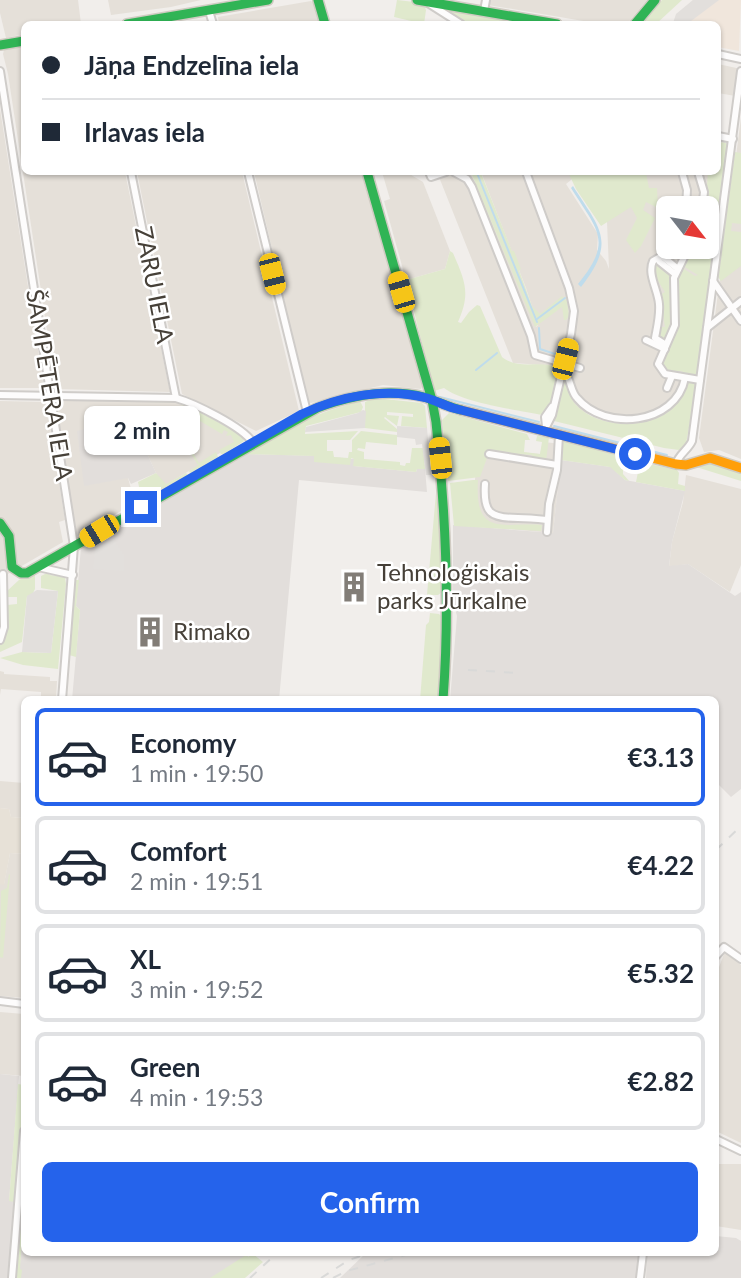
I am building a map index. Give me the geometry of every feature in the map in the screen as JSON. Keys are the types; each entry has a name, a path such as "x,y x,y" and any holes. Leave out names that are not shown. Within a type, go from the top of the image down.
{"street":[{"path":"147,21 268,0"},
{"path":"318,0 324,21"},
{"path":"484,11 486,0"},
{"path":"638,21 655,0"},
{"path":"422,1 441,2 540,21"},
{"path":"422,1 456,21"},
{"path":"209,11 211,21"},
{"path":"0,45 21,42"},
{"path":"721,55 741,60"},
{"name":"ŠAMPĒTERA IELA","path":"0,71 74,546 62,696"},
{"path":"676,464 679,455 690,447 692,440 741,71"},
{"path":"721,137 733,139"},
{"name":"ZARU IELA","path":"132,175 176,398"},
{"path":"249,175 307,412"},
{"path":"368,175 432,400 442,479 447,555 443,696"},
{"path":"460,175 467,179 472,187 531,336 535,355 580,368"},
{"path":"527,175 571,297 573,323 552,415 545,429"},
{"path":"683,175 687,196"},
{"path":"699,175 704,196"},
{"path":"665,347 655,338 660,308 650,268 653,261 661,259 677,271"},
{"path":"683,259 677,271 675,325 659,367 662,373 700,380"},
{"path":"713,281 741,321"},
{"path":"707,328 741,301"},
{"path":"646,340 665,347"},
{"path":"561,374 568,377 575,397 587,407 599,414 627,419 658,414 674,401 685,378"},
{"path":"667,388 672,376"},
{"path":"0,523 9,536 12,567 21,573 27,573 307,412 374,393 432,400 453,408 676,464 686,465 709,458 741,467"},
{"path":"0,395 176,398 189,402 244,433 251,442"},
{"path":"547,532 559,435"},
{"path":"489,454 557,465"},
{"path":"485,484 485,504 494,516 547,520"},
{"path":"38,567 73,575"},
{"path":"0,640 4,627 3,573"},
{"path":"719,950 724,947 741,959"},
{"path":"0,1002 21,1004"},
{"path":"719,1140 741,1151"},
{"path":"12,1278 21,1168"},
{"path":"640,1278 643,1256"}],"shaded area":[{"path":"0,0 78,0 81,21 21,21 21,35 6,38"},
{"path":"108,0 201,0 111,15"},
{"path":"489,0 647,0 630,21 583,21 488,5"},
{"path":"693,0 741,0 739,51 721,48 721,21 679,21"},
{"path":"693,0 719,0 691,21 674,21 676,14"},
{"path":"311,1 314,3 318,21 219,21 218,17"},
{"path":"21,47 21,159 3,54 4,50"},
{"path":"721,65 741,69 741,97 721,94"},
{"path":"0,109 44,388 0,388"},
{"path":"741,118 741,459 719,450 704,452 699,438"},
{"path":"721,133 726,134 721,173"},
{"path":"23,175 126,175 170,392 56,389"},
{"path":"138,175 243,175 299,411 256,431 182,394"},
{"path":"255,175 362,175 423,385 421,389 383,385 308,402"},
{"path":"383,175 411,175 423,182 450,251 445,269 406,280 384,201 390,199"},
{"path":"438,175 472,175 536,327 538,325 526,288 482,175 577,175 566,184 598,234 597,250 609,269 607,222 615,175 721,175 718,196 656,196 656,259 710,259 694,385 676,435 558,406 575,355 562,353 558,366 513,363"},
{"path":"470,183 532,342 528,342 466,185"},
{"path":"54,399 178,403 244,439 165,485 144,447 128,478 135,503 76,537"},
{"path":"0,401 46,402 65,520 59,522 63,542 1,578 3,645 0,645"},
{"path":"366,411 365,428 305,432 306,427"},
{"path":"141,421 144,447 156,473 131,484 128,478 84,486 77,431 99,425"},
{"path":"397,426 427,428 431,475 426,475 422,444 416,445 415,439 397,437"},
{"path":"543,442 563,444 553,533 472,526 477,448 540,454"},
{"path":"241,454 323,456 354,459 354,466 416,472 417,469 425,469 427,492 299,480 279,696 72,696 80,610 76,606 81,547"},
{"path":"561,460 611,467 625,480 685,491 669,566 688,564 735,596 741,592 741,789 731,797 719,785 719,696 450,696 457,616 453,601 453,525 553,533"},
{"path":"686,475 741,489 741,565 730,592 688,564 669,567"},
{"path":"112,537 124,555 124,571 93,569 95,548"},
{"path":"37,590 58,591 51,653 22,652 27,596"},
{"path":"0,671 4,674 50,677 50,681 57,681 56,696 1,689 0,695"},
{"path":"0,781 21,783 21,818 11,817 9,809 0,808"},
{"path":"0,808 9,809 11,817 21,818 21,854 10,853 4,885 0,884"},
{"path":"10,853 21,854 21,998 0,996 0,884 4,884"},
{"path":"724,954 728,954 741,965 741,1143 719,1132 719,967"},
{"path":"0,1012 21,1014 21,1076 0,1074"},
{"path":"0,1074 19,1076 9,1201 14,1201 8,1278 0,1278"},
{"path":"719,1164 741,1164 741,1230 719,1226"},
{"path":"719,1236 741,1241 741,1278 646,1278 647,1256 719,1256"},
{"path":"21,1250 21,1256 249,1256 225,1278 19,1278"},
{"path":"363,1256 639,1256 637,1278 340,1278"}],"green space":[{"path":"397,0 423,3 426,10 424,21 394,17"},
{"path":"662,0 682,0 659,21 643,21"},
{"path":"438,6 522,21 463,21"},
{"path":"722,142 729,144 719,219 719,196 709,196 707,186 708,175 721,175"},
{"path":"735,152 741,153 741,224 732,223 731,231 741,232 741,266 721,281 718,277"},
{"path":"472,175 482,175 521,269 519,270 532,306 540,314 562,296 567,301 569,316 566,320 562,307 535,327"},
{"path":"569,175 646,175 649,188 657,188 657,196 656,207 646,202 643,210 655,218 635,253 626,240 637,218 631,207 601,226"},
{"path":"450,251 465,287 464,303 458,322 461,323 477,305 480,306 502,357 516,363 545,364 559,368 551,403 543,415 477,402 444,388 434,391 406,280 445,269"},
{"path":"686,259 714,259 698,376 684,375 682,371 667,372 661,364 676,328 678,274 684,269 695,276 698,275 683,266"},
{"path":"654,263 670,276 671,320 664,341 656,336 660,327 665,327 660,295 665,292 653,273"},
{"path":"565,378 573,401 585,412 610,422 625,424 653,420 665,414 675,406 689,382 697,383 686,444 679,450 664,448 554,421 555,408"},
{"path":"375,398 422,403 425,406 427,428 401,426 402,416 413,417 413,414 387,412 387,415 399,416 397,426 384,418 397,432 365,428 365,402"},
{"path":"360,401 363,407 361,412 306,426 305,434 358,431 350,440 327,440 327,451 333,451 334,457 348,458 349,452 352,452 352,440 361,431 397,435 397,445 366,442 365,449 357,450 364,452 364,459 400,462 400,465 405,466 410,463 412,448 423,448 425,469 417,469 416,472 353,466 354,459 351,458 350,465 314,462 314,456 241,454 299,423"},
{"path":"145,402 183,403 240,434 244,441 221,454 219,450 234,442 231,435 226,436 228,432 224,430 222,434 195,418 184,438 199,463 216,452 218,457 191,474 189,471 198,465 181,437 193,412 178,403"},
{"path":"449,413 527,434 530,440 525,440 524,452 540,454 542,442 536,441 537,436 549,437 546,461 533,460 532,455 520,454 519,458 486,452 487,458 480,477 448,481 442,420"},
{"path":"563,440 623,457 623,474 629,481 610,467 561,460"},
{"path":"640,462 677,470 678,484 685,486 685,491 636,482"},
{"path":"704,462 741,473 741,481 693,466"},
{"path":"156,473 166,484 186,473 188,475 142,500 138,482"},
{"path":"478,480 478,498 486,519 504,525 542,525 541,531 454,526 450,483"},
{"path":"436,493 441,539 442,592 438,595 427,595"},
{"path":"35,572 35,589 32,595 27,596 22,642 0,652 0,643 6,633 6,607 17,604 17,597 7,597 6,592 19,580"},
{"path":"47,573 65,577 66,584 58,669 23,665 0,658 22,652 51,653 58,591 41,588 41,576"},
{"path":"75,580 79,580 76,606 80,610 76,657 69,655"},
{"path":"430,613 442,617 443,659 439,696 420,696 426,625"},
{"path":"9,874 3,958 0,957 1,891 7,888"},
{"path":"18,1084 21,1084 21,1133 8,1278 14,1202 9,1201"},
{"path":"21,1207 22,1270 21,1278 15,1278"},
{"path":"244,1256 256,1256 263,1262 245,1278 210,1278"}],"water":[{"path":"573,186 591,213 601,235 599,258 581,287 578,284 596,256 598,235 571,188"}],"waterway":[{"path":"478,175 537,322"},
{"path":"537,319 565,298"},
{"path":"539,328 540,349 555,354"},
{"path":"476,370 497,353"},
{"path":"440,397 539,422"},
{"path":"554,426 667,455"}],"railway":[{"path":"468,670 518,673"},
{"path":"719,847 741,826"},
{"path":"250,1278 274,1256"},
{"path":"321,1278 349,1260 361,1256"},
{"path":"333,1278 347,1271 402,1256"}],"traffic: fast":[{"path":"145,21 268,0"},
{"path":"318,0 324,21"},
{"path":"417,0 540,21"},
{"path":"638,21 655,0"},
{"path":"0,45 21,42"},
{"path":"368,175 436,422 446,561 443,696"},
{"path":"0,523 9,536 12,567 21,573 27,573 317,408 357,396 397,393 424,397 461,410"}],"traffic: slow":[{"path":"461,410 676,464 686,465 710,458 741,468"}],"place":[{"name":"Tehnoloģiskais parks Jūrkalne","path":"354,587"},
{"name":"Rimako","path":"150,632"}],"route":[{"path":"141,507 302,414 318,407 374,393 429,399 453,408 635,454"}]}
